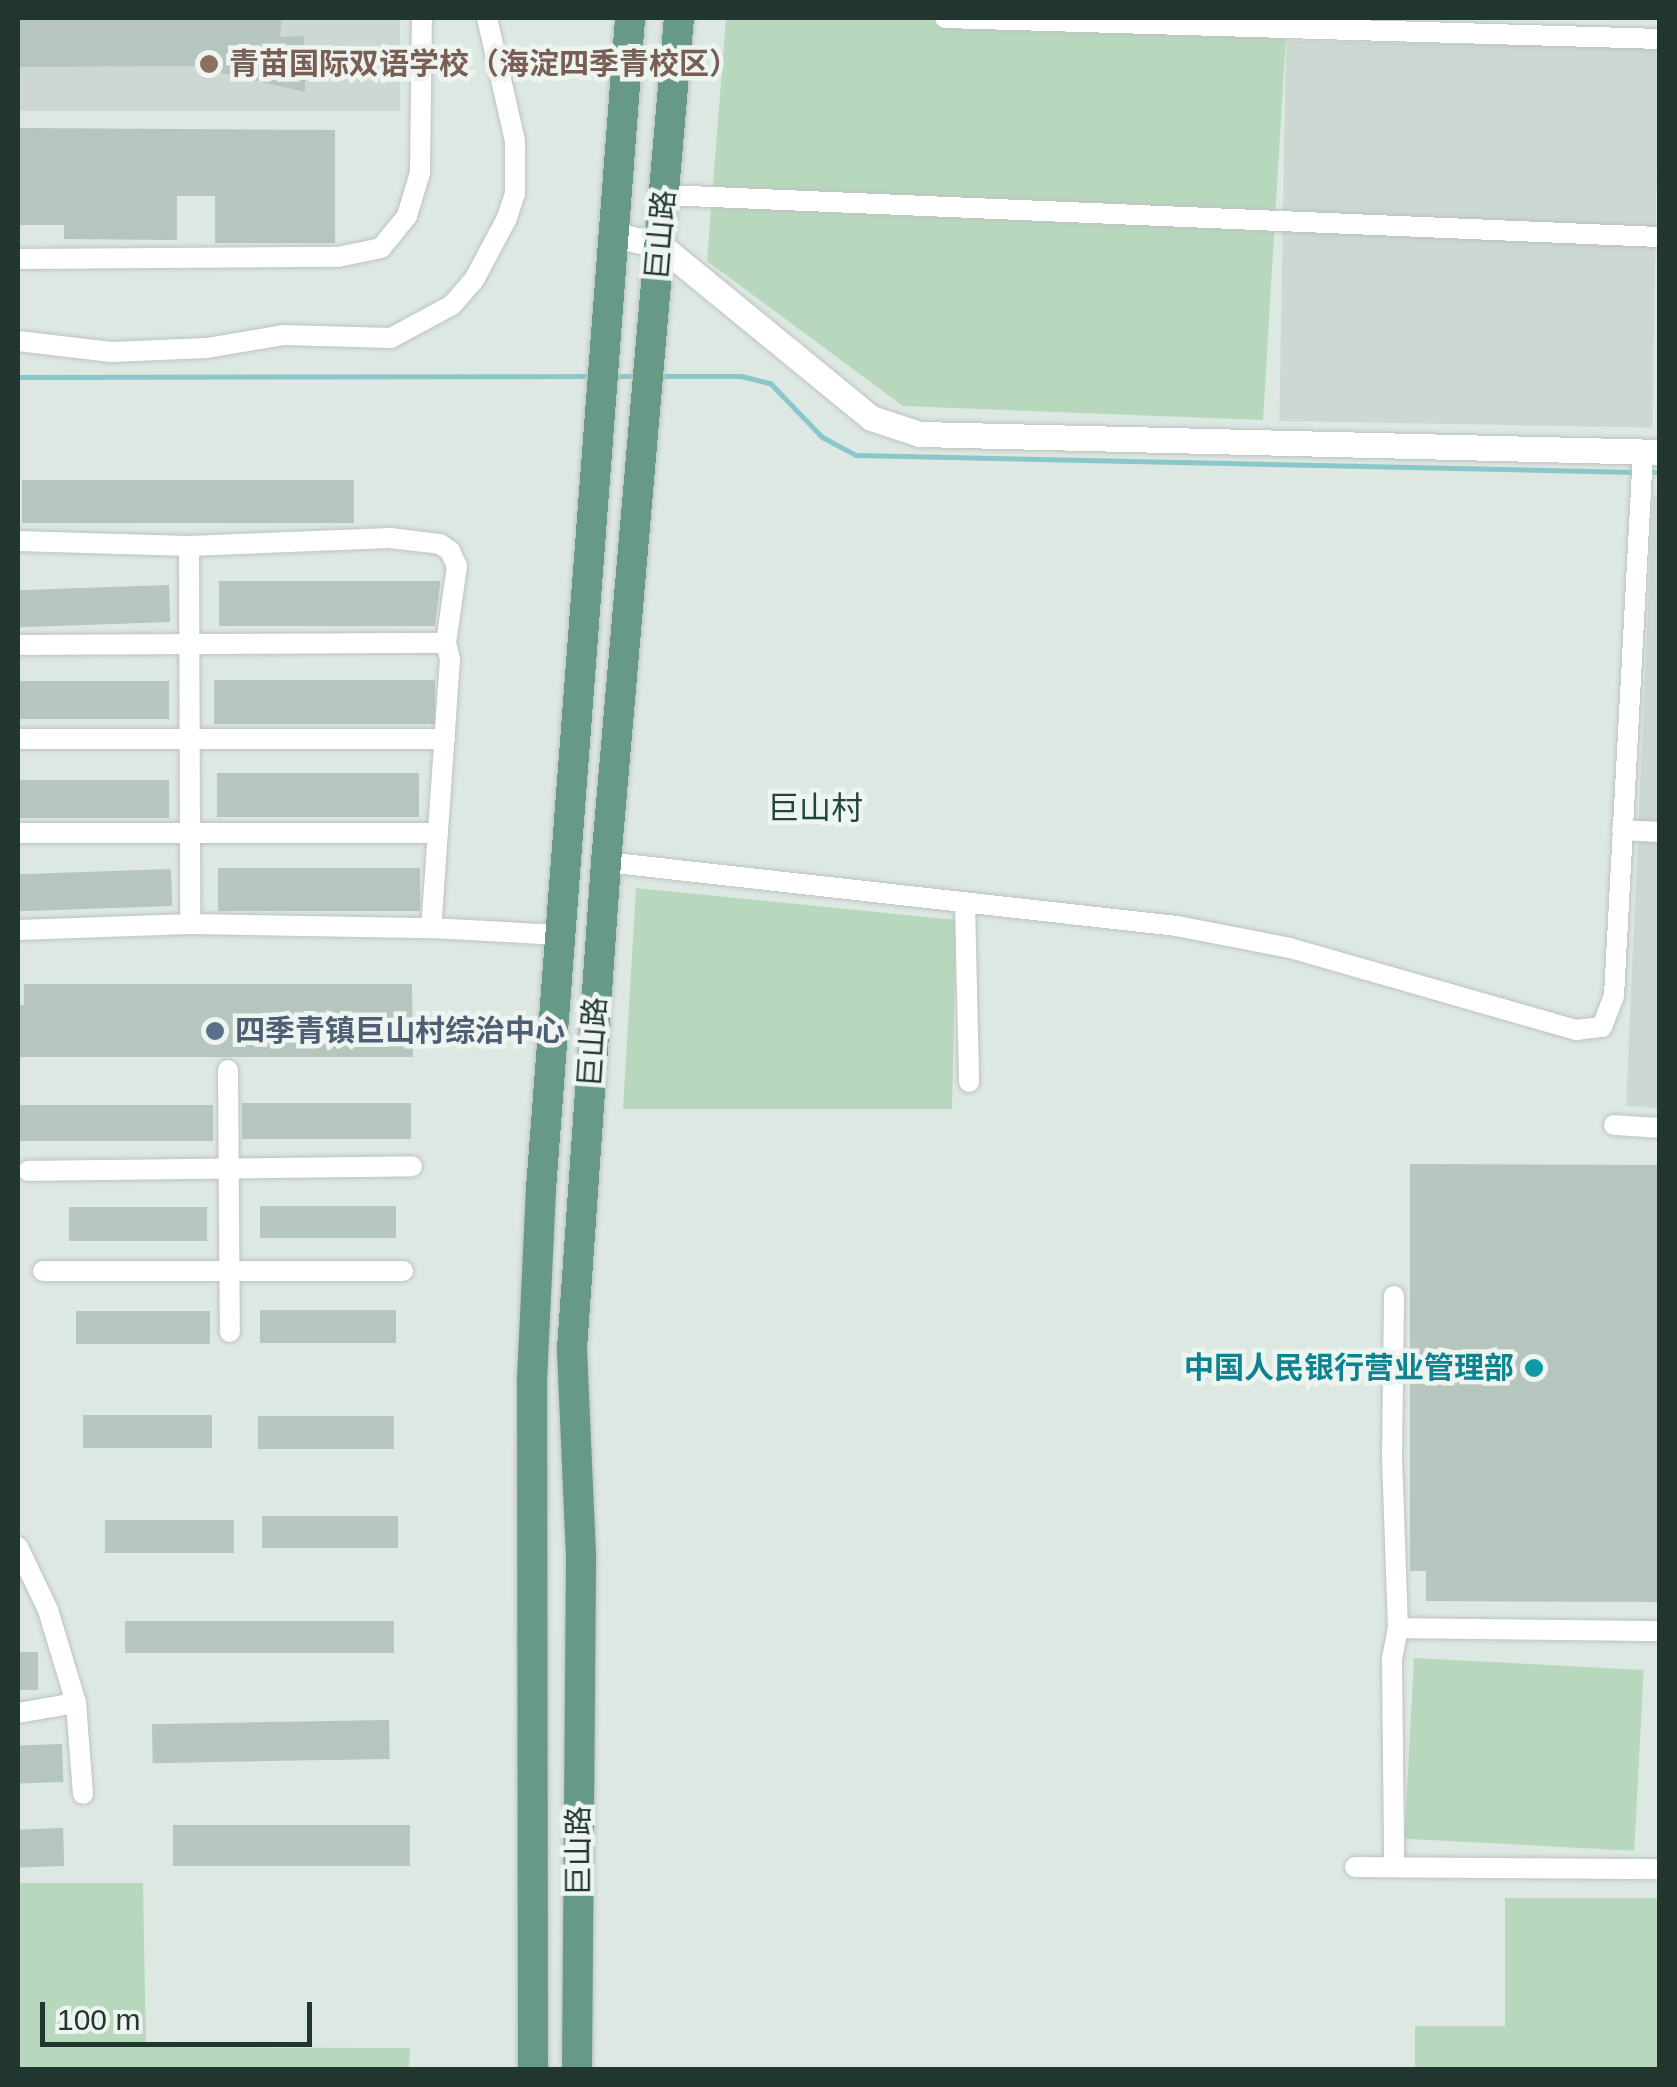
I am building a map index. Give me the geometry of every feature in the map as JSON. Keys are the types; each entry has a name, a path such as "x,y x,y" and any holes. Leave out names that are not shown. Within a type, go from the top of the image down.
{"main road":[{"name":"巨山路","path":"533,2070 532,1380 561,935 630,18"},
{"name":"巨山路","path":"578,2070 581,1556 572,1349 606,862 648,411 678,18"}],"street":[{"path":"20,258 338,257 381,248 407,216 420,174 422,18"},
{"path":"18,341 111,352 207,348 283,335 391,338 452,305 474,280 508,218 515,194 515,141 487,18"},
{"path":"945,18 1660,39"},
{"path":"665,195 1660,238"},
{"path":"606,862 1177,926 1290,948 1576,1030 1602,1027 1614,996 1622,830 1651,452 920,434 872,418 661,246 616,235"},
{"path":"18,541 180,542 189,546 390,538 440,544 450,550 458,566 446,643 450,659 431,928"},
{"path":"189,546 190,924"},
{"path":"18,645 446,643"},
{"path":"18,739 445,739"},
{"path":"1622,830 1660,832"},
{"path":"18,833 438,833"},
{"path":"965,902 969,1082"},
{"path":"18,930 190,924 431,928 561,935"},
{"path":"228,1070 230,1332"},
{"path":"1614,1125 1660,1128"},
{"path":"28,1171 412,1166"},
{"path":"44,1271 403,1271"},
{"path":"1394,1296 1392,1457 1398,1628 1392,1660 1394,1867"},
{"path":"18,1548 48,1610 76,1703 84,1794"},
{"path":"1398,1628 1660,1631"},
{"path":"18,1713 76,1703"},
{"path":"1355,1867 1660,1869"}],"shaded area":[{"name":"青苗国际双语学校（海淀四季青校区）","path":"18,18 400,18 400,111 18,111"},
{"path":"1286,41 1659,48 1652,427 1279,421"},
{"path":"1653,495 1659,495 1659,1108 1626,1106"}],"green space":[{"path":"726,18 1287,18 1263,420 903,406 707,261"},
{"path":"636,888 956,920 952,1109 623,1109"},
{"path":"1414,1658 1644,1670 1634,1851 1405,1839"},
{"path":"18,1883 143,1883 146,2047 410,2048 409,2069 18,2069"},
{"path":"1505,1898 1659,1898 1658,2069 1415,2069 1415,2026 1505,2026"}],"building":[{"path":"18,18 282,18 280,37 304,36 305,92 193,66 18,67"},
{"path":"18,128 335,130 335,243 215,243 215,196 177,196 177,240 64,239 64,225 18,225"},
{"path":"22,480 354,480 354,523 22,523"},
{"path":"219,581 440,581 440,585 435,626 219,626"},
{"path":"169,585 170,622 19,627 18,590"},
{"path":"214,680 435,680 435,724 214,724"},
{"path":"18,681 169,681 169,719 18,719"},
{"path":"217,773 419,773 419,817 217,817"},
{"path":"18,780 169,780 169,818 18,818"},
{"path":"218,868 420,868 420,911 218,911"},
{"path":"171,869 172,906 19,911 18,874"},
{"name":"四季青镇巨山村综治中心","path":"24,984 412,984 413,1057 18,1057 18,1005 24,1005"},
{"path":"242,1103 411,1103 411,1139 242,1139"},
{"path":"19,1105 213,1105 213,1141 19,1141"},
{"name":"中国人民银行营业管理部","path":"1410,1164 1660,1165 1660,1602 1426,1601 1426,1571 1410,1571"},
{"path":"260,1206 396,1206 396,1238 260,1238"},
{"path":"69,1207 207,1207 207,1241 69,1241"},
{"path":"260,1310 396,1310 396,1343 260,1343"},
{"path":"76,1311 210,1311 210,1344 76,1344"},
{"path":"83,1415 212,1415 212,1448 83,1448"},
{"path":"258,1416 394,1416 394,1449 258,1449"},
{"path":"262,1516 398,1516 398,1548 262,1548"},
{"path":"105,1520 234,1520 234,1553 105,1553"},
{"path":"125,1621 394,1621 394,1653 125,1653"},
{"path":"18,1652 38,1652 38,1690 18,1690"},
{"path":"389,1720 390,1759 153,1763 152,1724"},
{"path":"62,1744 63,1782 19,1784 18,1746"},
{"path":"173,1825 410,1825 410,1866 173,1866"},
{"path":"63,1828 64,1866 19,1868 18,1830"}],"waterway":[{"path":"18,377 594,376"},
{"path":"615,376 639,376"},
{"path":"660,376 741,376 770,383 822,437 856,455 1635,472"},
{"path":"1646,472 1660,472"}],"place":[{"name":"青苗国际双语学校（海淀四季青校区）","path":"209,64"},
{"name":"四季青镇巨山村综治中心","path":"215,1031"},
{"name":"中国人民银行营业管理部","path":"1534,1368"}],"district":[{"name":"巨山村","path":"815,808"}]}
